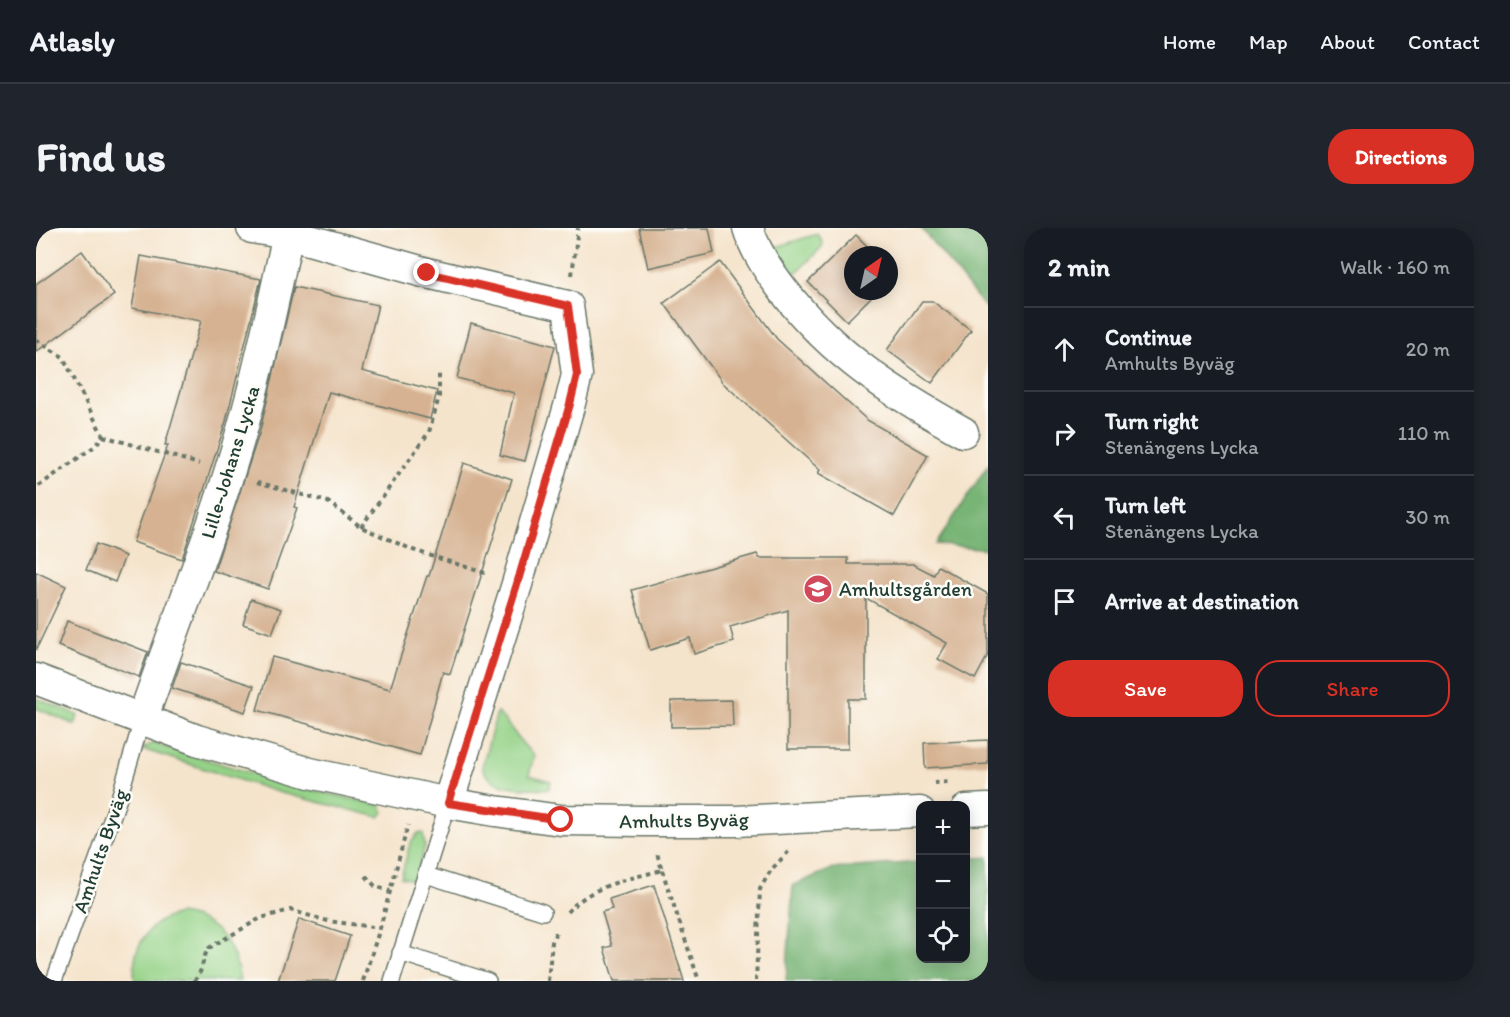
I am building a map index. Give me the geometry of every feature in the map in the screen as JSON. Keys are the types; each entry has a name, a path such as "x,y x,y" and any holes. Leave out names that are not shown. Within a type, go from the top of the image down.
{"street":[{"path":"252,228 288,231 427,273 568,306 577,375 570,404 517,584 448,803"},
{"path":"747,228 753,245 774,279 802,315 846,357 886,387 963,432"},
{"name":"Lille-Johans Lycka","path":"142,720 189,591 244,424 288,231"},
{"name":"Amhults Byväg","path":"36,679 197,740 310,772 448,803 561,820 736,821 916,812"},
{"path":"970,810 988,809"}],"lane":[{"name":"Amhults Byväg","path":"54,981 120,798 142,720"},
{"path":"392,981 448,803"},
{"path":"426,875 543,912"},
{"path":"400,953 488,981"}],"path":[{"path":"36,238 47,228"},
{"path":"568,306 578,228"},
{"path":"36,340 63,357 103,435 328,502 361,527 413,550 517,584"},
{"path":"361,527 429,432 439,397 439,372"},
{"path":"36,488 95,446 103,435"},
{"path":"933,783 957,782"},
{"path":"363,981 408,825"},
{"name":"Amhults Byväg","path":"655,846 699,981"},
{"path":"756,981 760,889 771,870 789,851 798,849"},
{"path":"548,981 552,942 568,911 586,894 602,887 662,870"},
{"path":"366,876 375,886 390,891"},
{"path":"194,981 202,971 204,954 209,948 261,918 290,910 328,921 380,928"}],"green space":[{"path":"921,228 988,228 988,311"},
{"path":"817,234 823,243 822,247 795,273 786,273 774,252 776,247"},
{"path":"988,465 988,549 936,544"},
{"path":"36,698 78,715 75,725 36,708"},
{"path":"497,712 534,755 529,775 551,781 549,789 511,787 493,781 487,775 482,767"},
{"path":"153,743 290,785 380,805 384,812 379,817 277,792 142,749"},
{"path":"418,833 423,833 425,846 416,881 401,877 410,844"},
{"path":"988,857 988,981 786,981 793,885 832,869 916,862 916,963 970,963 970,859"},
{"path":"180,914 205,922 222,936 234,956 240,981 135,981 135,958 150,929 169,917"}],"building":[{"path":"639,228 709,228 714,253 648,268"},
{"path":"856,235 867,246 845,246"},
{"path":"844,247 844,300 868,300 847,321 808,282"},
{"path":"82,251 114,295 36,352 36,284"},
{"path":"141,256 261,279 226,421 182,559 133,542 168,445 165,445 201,321 132,308"},
{"path":"720,262 777,339 867,420 928,455 894,516 818,473 820,470 723,383 664,303"},
{"path":"294,287 378,305 362,371 437,391 430,419 329,392 294,507 297,508 268,589 214,571 260,431"},
{"path":"922,301 932,301 971,330 932,383 887,350"},
{"path":"471,323 555,346 525,461 500,455 514,393 457,378"},
{"path":"464,463 512,479 450,674 443,672 420,755 257,710 272,657 390,689 427,576 429,576"},
{"path":"96,544 125,556 115,582 86,570"},
{"path":"757,554 759,558 848,558 848,564 913,564 934,575 938,566 988,594 988,655 975,679 938,659 947,643 866,598 866,699 848,699 848,749 788,749 788,610 730,627 734,642 694,654 690,638 650,650 632,590"},
{"path":"36,572 66,586 36,650"},
{"path":"251,599 281,609 272,634 243,624"},
{"path":"67,621 148,652 139,677 58,646"},
{"path":"181,662 254,686 245,712 172,688"},
{"path":"732,700 733,726 671,727 671,701"},
{"path":"988,740 988,764 925,768 924,743"},
{"path":"654,885 684,981 614,981 604,948 612,946 602,912 612,909 609,899"},
{"path":"299,919 350,936 335,981 278,981"}],"place":[{"name":"Amhultsgården","path":"818,589"}],"route":[{"path":"427,273 568,306 577,375 570,404 517,584 448,803 561,820"}]}
